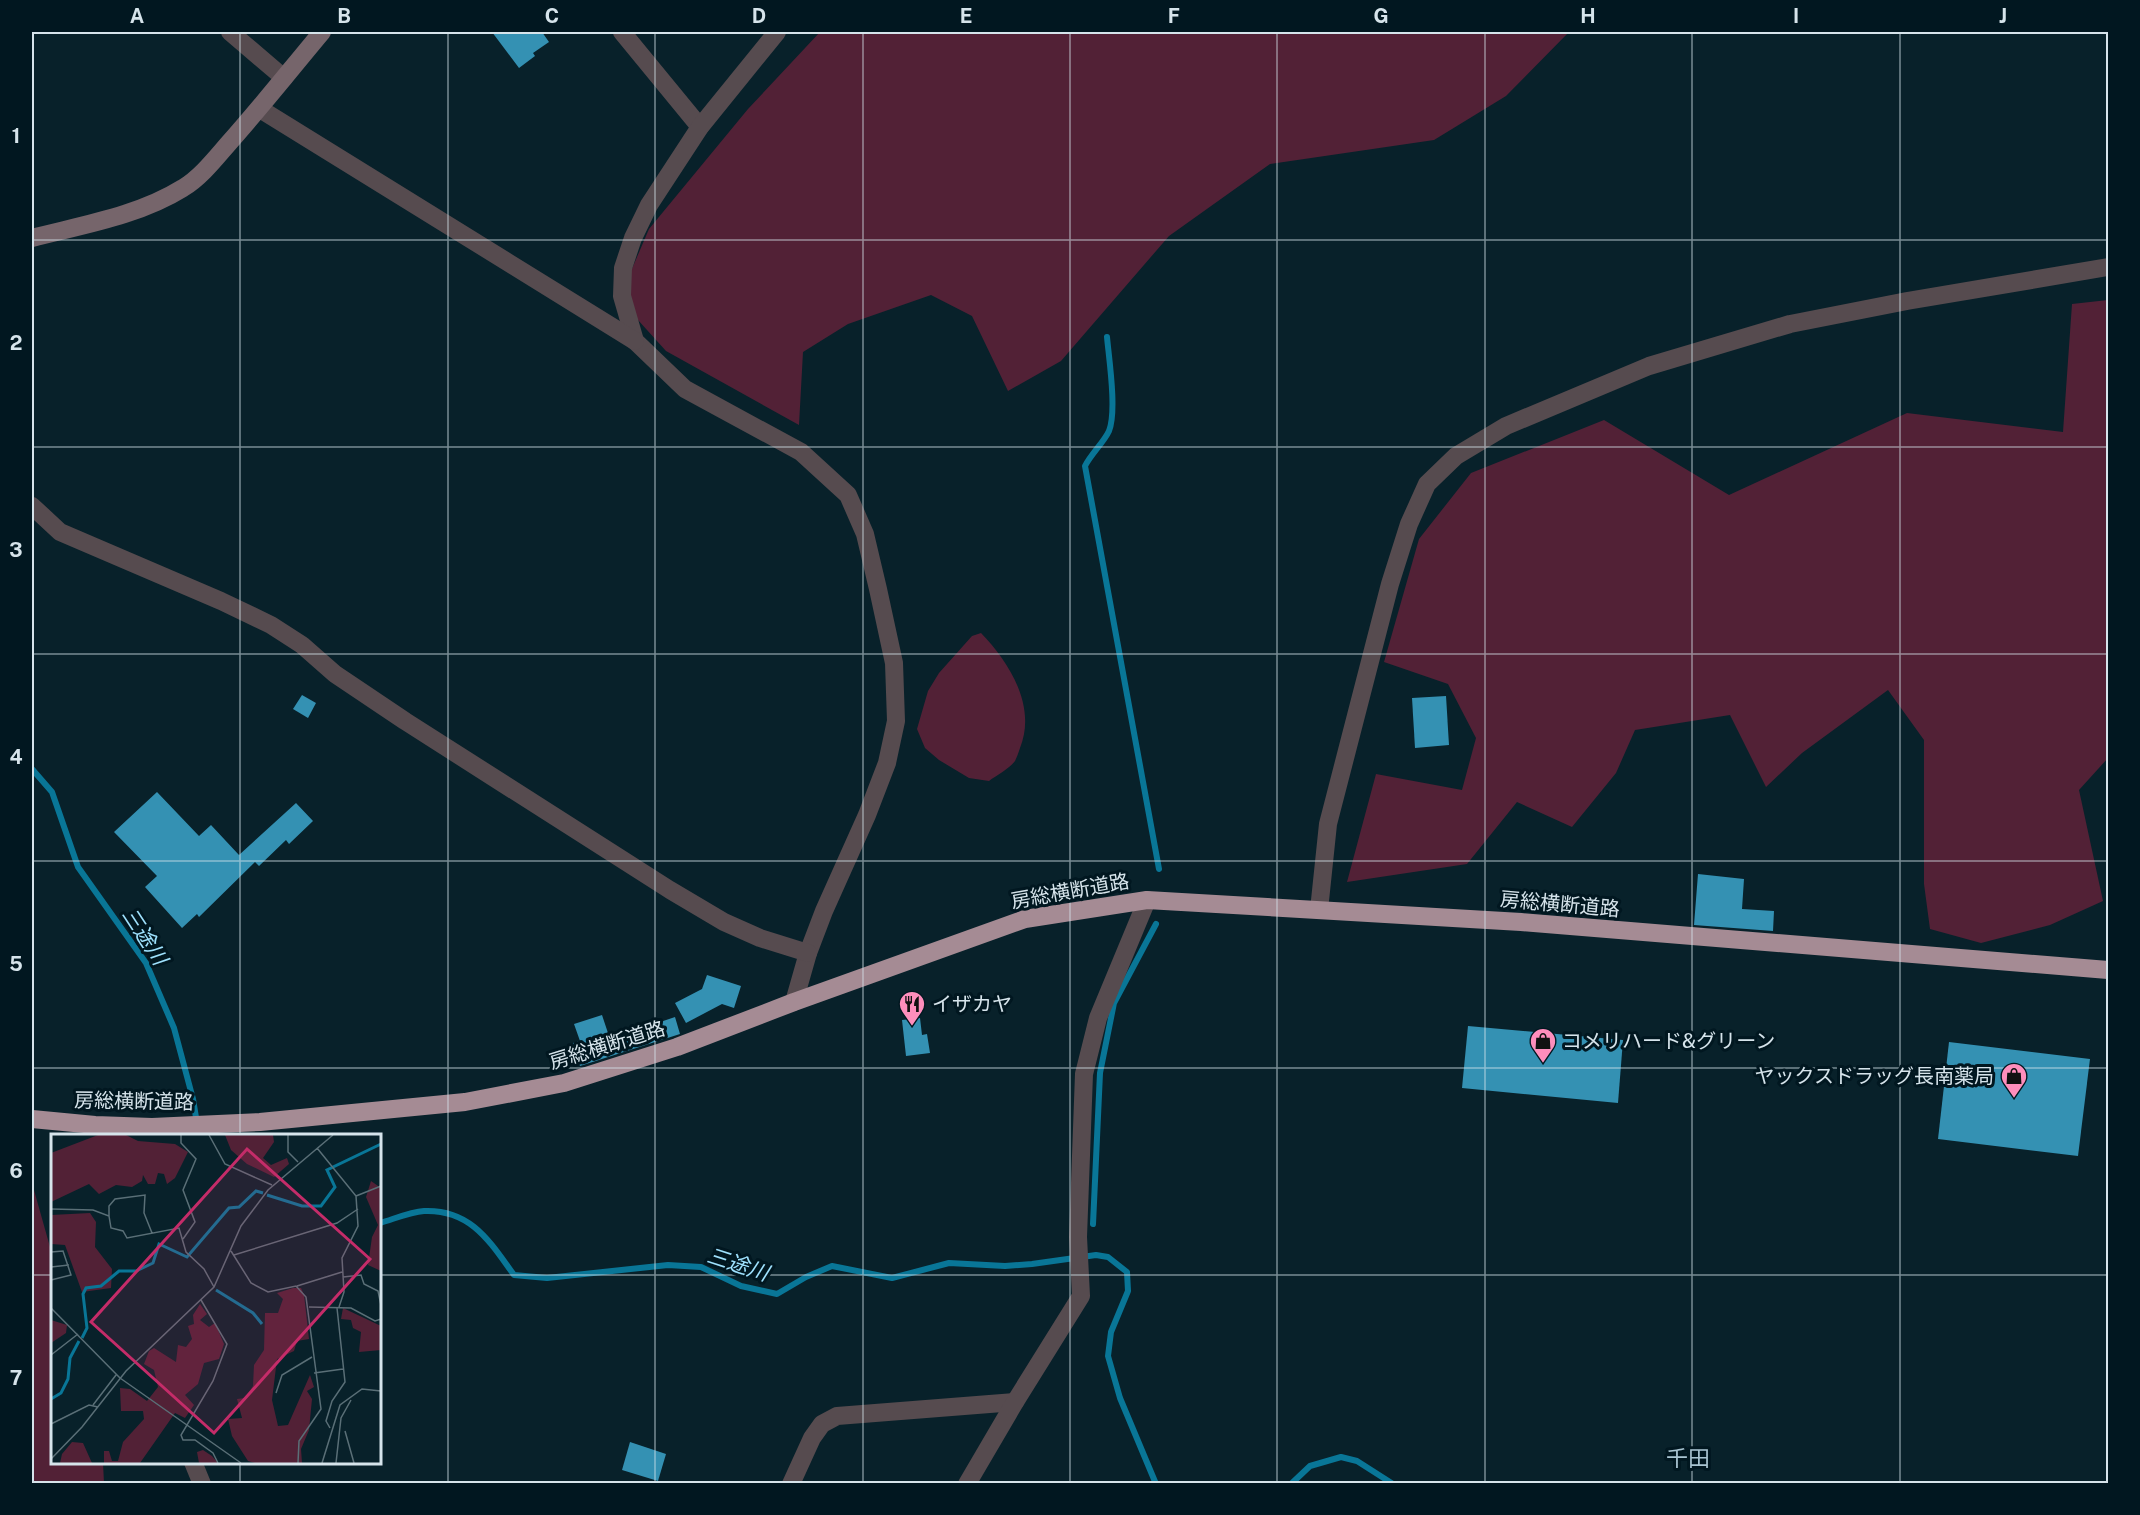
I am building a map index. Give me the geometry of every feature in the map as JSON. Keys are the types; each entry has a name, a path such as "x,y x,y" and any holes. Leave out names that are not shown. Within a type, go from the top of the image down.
{"highway":[{"name":"房総横断道路","path":"32,1119 96,1130 260,1122 465,1102 564,1083 677,1047 1024,919 1147,900 1521,922 2109,970"}],"street":[{"path":"230,32 284,78"},
{"path":"32,238 129,213 163,200 185,187 212,163 260,109 322,32"},
{"path":"622,32 700,127"},
{"path":"635,341 622,296 623,268 633,238 649,205 700,127 777,32"},
{"path":"260,109 635,341 685,389 801,452 848,495 865,534 894,663 897,721 887,763 808,952 794,1002"},
{"path":"1319,910 1328,824 1393,574 1409,524 1427,484 1456,456 1506,426 1649,366 1790,324 1907,301 2109,267"},
{"path":"32,506 60,532 271,625 302,645 335,674 395,714 670,890 724,922 760,938 808,952"},
{"path":"967,1484 1015,1401 1081,1296 1078,1237 1084,1074 1098,1018 1147,900"},
{"path":"791,1484 812,1438 822,1424 837,1416 1015,1401"},
{"path":"194,1464 202,1484"}],"shaded area":[{"path":"820,32 1569,32 1506,96 1434,140 1270,164 1169,236 1061,361 1008,391 972,316 931,295 848,324 803,352 799,425 666,351 619,299 649,229 748,109"},
{"path":"2108,300 2108,758 2079,790 2103,901 2050,925 1981,943 1930,929 1924,884 1924,740 1888,690 1802,753 1766,787 1730,715 1635,730 1616,773 1572,827 1517,802 1467,864 1347,882 1376,774 1462,790 1476,738 1448,684 1384,662 1419,539 1471,473 1604,420 1729,495 1907,413 2063,432 2072,304"},
{"path":"981,633 1010,671 1023,701 1025,716 1024,732 1015,761 989,781 969,778 939,760 925,748 917,729 928,691 939,673 972,636"},
{"path":"32,1183 51,1250 51,1464 103,1464 104,1483 32,1483"}],"building":[{"path":"492,32 542,32 549,42 533,53 535,56 519,68"},
{"path":"302,695 316,703 308,718 293,709"},
{"path":"1446,696 1449,745 1415,748 1412,698"},
{"path":"157,792 199,836 211,825 239,855 296,803 313,821 289,844 286,840 259,866 255,862 199,917 197,914 182,928 145,887 157,876 114,832"},
{"path":"1698,874 1744,879 1742,909 1774,911 1773,931 1694,925"},
{"path":"707,975 741,986 734,1008 722,1004 686,1023 675,1003 702,989"},
{"path":"602,1015 610,1039 675,1017 680,1034 580,1066 573,1043 580,1041 574,1024"},
{"name":"イザカヤ","path":"920,1018 922,1035 927,1034 930,1053 906,1056 902,1020"},
{"name":"コメリハード&グリーン","path":"1468,1026 1623,1040 1618,1103 1462,1088"},
{"name":"ヤックスドラッグ長南薬局","path":"1949,1042 2090,1059 2078,1156 1938,1139"},
{"path":"630,1442 666,1454 658,1481 622,1470"}],"waterway":[{"path":"1107,337 1112,385 1111,422 1107,435 1085,466 1159,869"},
{"name":"三途川","path":"32,769 52,792 78,867 146,963 174,1028 193,1099 199,1134"},
{"path":"1093,1224 1100,1073 1114,1003 1156,924"},
{"name":"三途川","path":"381,1223 424,1211 455,1216 478,1230 514,1275 547,1278 668,1265 701,1267 741,1286 777,1294 806,1277 832,1266 892,1278 949,1263 1005,1266 1096,1255 1108,1257 1127,1272 1128,1291 1111,1332 1108,1356 1120,1398 1156,1484"},
{"name":"三途川","path":"1291,1484 1310,1466 1341,1457 1357,1461 1393,1484"}],"place":[{"name":"イザカヤ","path":"912,1027"},
{"name":"コメリハード&グリーン","path":"1543,1064"},
{"name":"ヤックスドラッグ長南薬局","path":"2014,1099"}],"district":[{"name":"千田","path":"1688,1458"}]}
